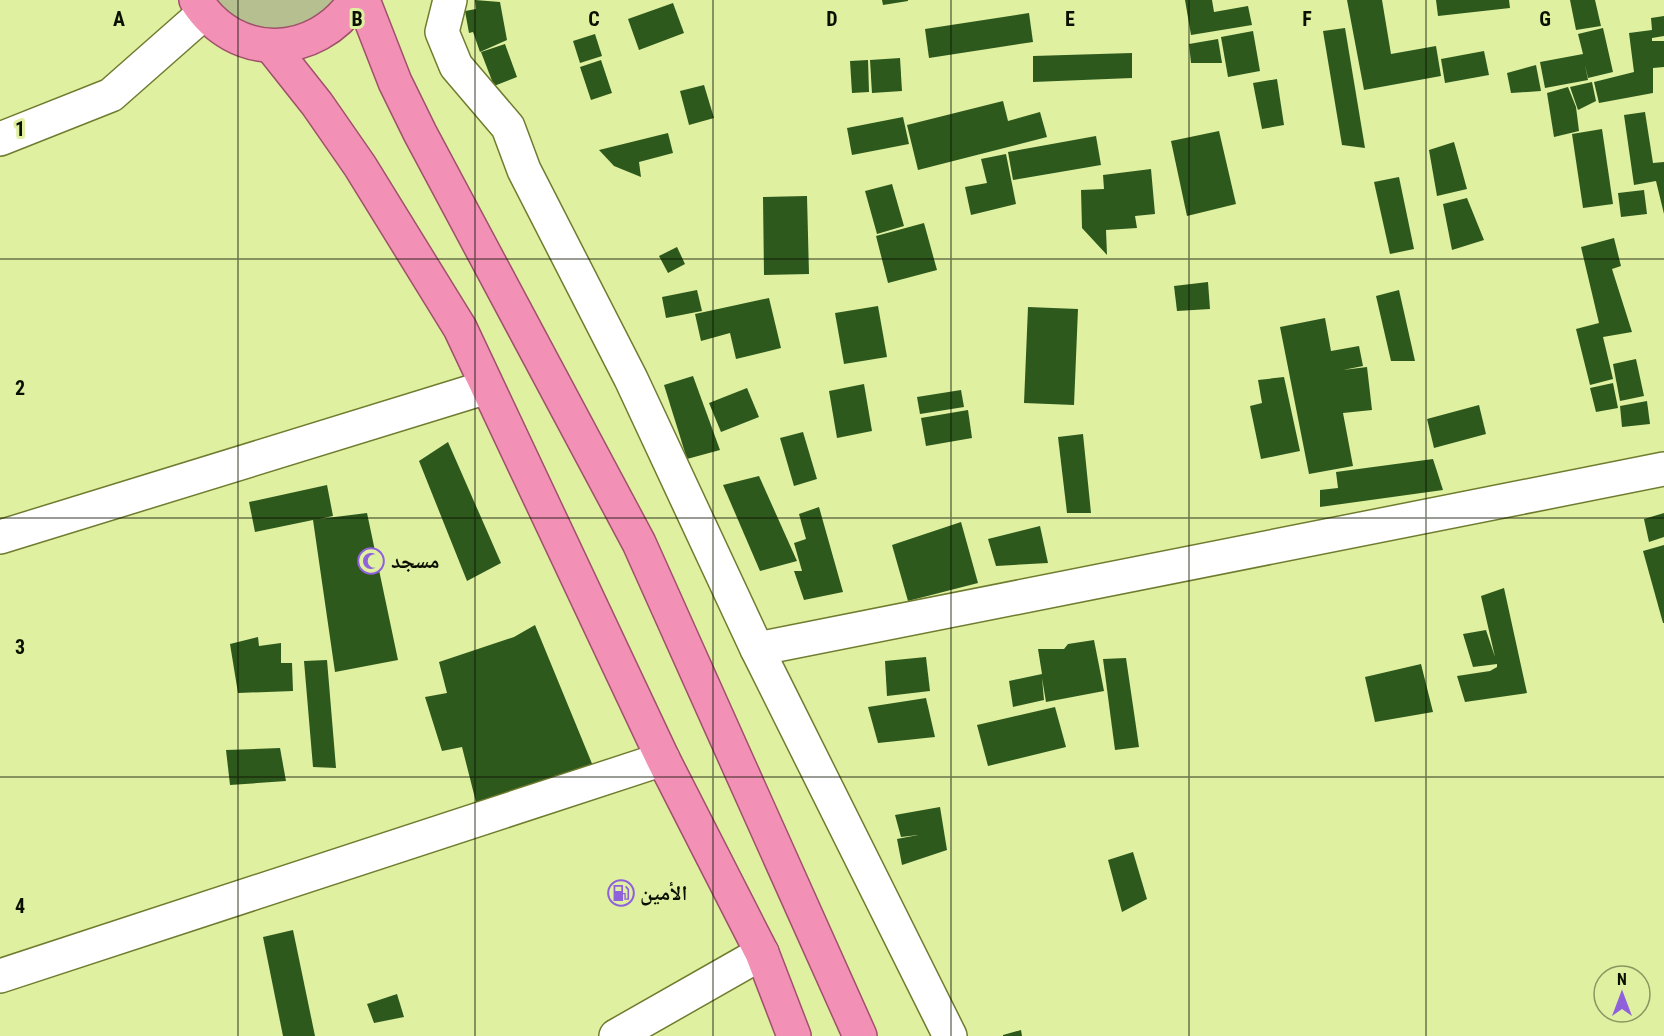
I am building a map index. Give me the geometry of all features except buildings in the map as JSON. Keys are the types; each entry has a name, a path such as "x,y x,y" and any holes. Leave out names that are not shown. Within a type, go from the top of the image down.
{"highway":[{"path":"200,7 224,30 238,38 271,46 299,43 324,33 345,16 356,0"},
{"path":"363,0 395,82 420,133 639,543 860,1036"},
{"path":"271,46 317,104 360,166 460,328 663,759 762,954 794,1036"}],"street":[{"path":"450,0 442,32 456,66 508,127 525,170 631,379 757,649 950,1036"},
{"path":"0,139 111,95 200,7"},
{"path":"0,537 487,387"},
{"path":"757,649 1664,469"},
{"path":"0,976 663,759"},
{"path":"616,1036 762,954"}],"green space":[{"path":"215,0 335,0 323,13 308,22 292,28 275,30 257,29 241,23 227,14"}],"place":[{"name":"مسجد","path":"371,561"},
{"name":"الأمين","path":"621,893"}]}
